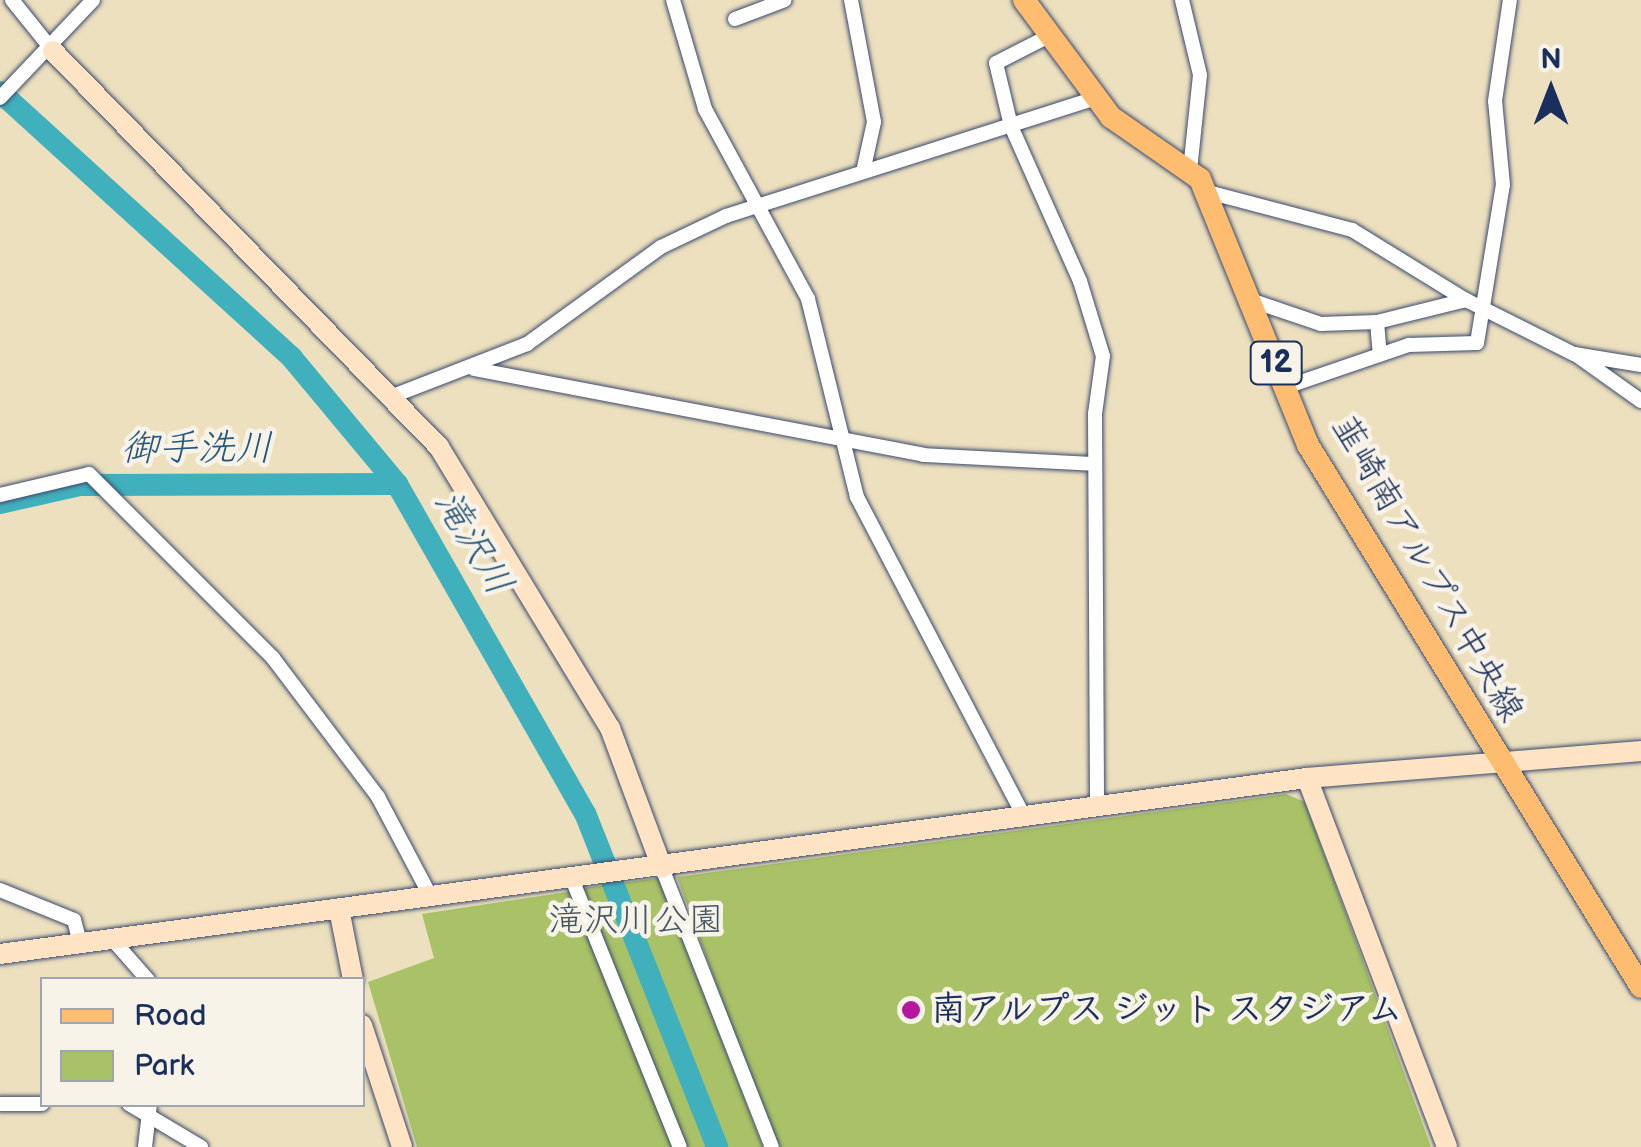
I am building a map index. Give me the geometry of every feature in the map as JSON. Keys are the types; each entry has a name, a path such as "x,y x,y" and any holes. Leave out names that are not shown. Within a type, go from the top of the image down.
{"main road":[{"name":"韮崎南アルプス中央線","path":"1024,0 1045,38 1095,98 1190,170 1208,192 1318,461 1641,987"}],"street":[{"path":"12,0 45,58 393,396 439,446 560,635 610,728 658,868 772,1147"},
{"path":"0,98 45,58 92,0"},
{"path":"672,0 705,109 808,299 842,440 875,534 1024,815"},
{"path":"735,19 785,0"},
{"path":"851,0 874,122 863,172"},
{"path":"1182,0 1199,60 1190,170"},
{"path":"1286,387 1380,355 1477,343 1503,186 1495,101 1510,0"},
{"path":"1045,38 996,64 1011,126 1098,332 1104,377 1095,464 1098,806"},
{"path":"393,396 473,369 527,344 662,247 758,204 1095,98"},
{"path":"1208,192 1352,230 1466,300 1574,354 1641,401"},
{"path":"1253,302 1321,324 1378,322 1466,300"},
{"path":"1378,322 1380,355"},
{"path":"1574,354 1641,365"},
{"path":"473,369 842,440 984,462 1095,464"},
{"path":"0,494 89,474 111,501 273,658 378,797 432,897"},
{"path":"0,954 1307,778 1497,758 1641,751"},
{"path":"1307,778 1447,1147"},
{"path":"575,878 680,1147"},
{"path":"0,890 74,920 80,943"},
{"path":"339,909 352,977"},
{"path":"112,939 145,977"},
{"path":"365,1034 402,1147"},
{"path":"0,1104 40,1104"},
{"path":"145,1147 150,1111 201,1147"}],"green space":[{"path":"1286,794 1305,802 1431,1147 776,1147 677,877"},
{"name":"滝沢川公園","path":"659,878 763,1147 685,1147 583,888"},
{"path":"573,891 675,1147 417,1147 368,982 434,958 422,914"}],"waterway":[{"name":"滝沢川","path":"0,92 292,358 397,484 585,813 717,1147"},
{"name":"御手洗川","path":"0,503 80,485 397,484"}],"place":[{"name":"南アルプス ジット スタジアム","path":"911,1010"}]}
